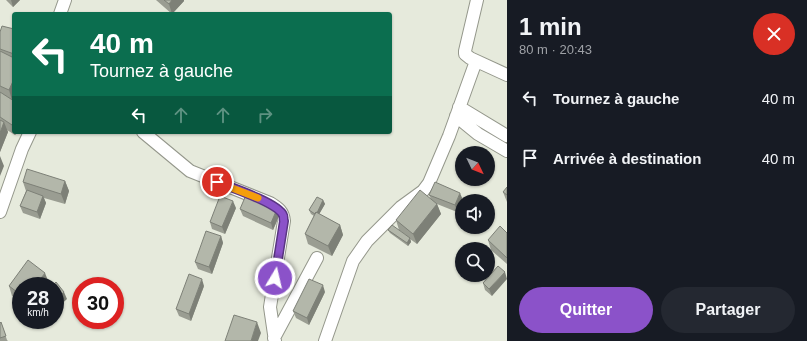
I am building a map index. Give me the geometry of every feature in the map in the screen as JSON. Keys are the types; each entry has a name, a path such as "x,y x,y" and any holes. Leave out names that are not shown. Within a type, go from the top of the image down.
{"street":[{"path":"61,12 65,0"},
{"path":"477,0 465,51 466,56 507,75"},
{"path":"325,341 353,261 367,241 401,207 423,190 428,183 458,112 476,61"},
{"path":"458,112 507,136"},
{"path":"458,112 478,134 507,151"},
{"path":"0,212 22,149 29,134"},
{"path":"144,134 190,171 270,203 283,214 284,221 270,307 274,340"},
{"path":"274,340 317,258"}],"building":[{"path":"164,0 172,0 169,4"},
{"path":"2,26 12,28 12,53 0,49 0,32"},
{"path":"0,51 12,57 12,83 9,90 0,86"},
{"path":"0,92 12,100 12,125 0,117"},
{"path":"0,120 4,122 0,133"},
{"path":"27,169 65,181 61,194 23,182"},
{"path":"435,182 460,193 455,194 455,205 429,195"},
{"path":"507,187 507,195 503,192"},
{"path":"27,190 43,196 37,212 20,206"},
{"path":"420,190 437,204 413,234 396,220"},
{"path":"246,195 277,209 271,223 240,209"},
{"path":"220,196 233,201 222,227 210,222"},
{"path":"317,197 323,200 317,213 316,212 315,214 309,210"},
{"path":"316,212 340,225 328,246 305,234"},
{"path":"392,225 410,238 407,243 388,230"},
{"path":"500,226 507,233 507,258 495,247 495,242 490,242 488,240 493,234 495,234"},
{"path":"206,231 221,236 209,267 195,262"},
{"path":"28,260 45,273 42,277 16,277"},
{"path":"498,266 505,272 489,289 483,283 495,282 495,269"},
{"path":"189,274 202,279 189,314 176,309"},
{"path":"309,279 323,285 307,318 293,311"},
{"path":"234,315 257,322 251,341 225,341"},
{"path":"1,322 6,336 0,338 0,323"}],"slow traffic":[{"path":"232,188 258,198"}],"route":[{"path":"217,182 270,203 283,214 284,221 275,278"}]}
